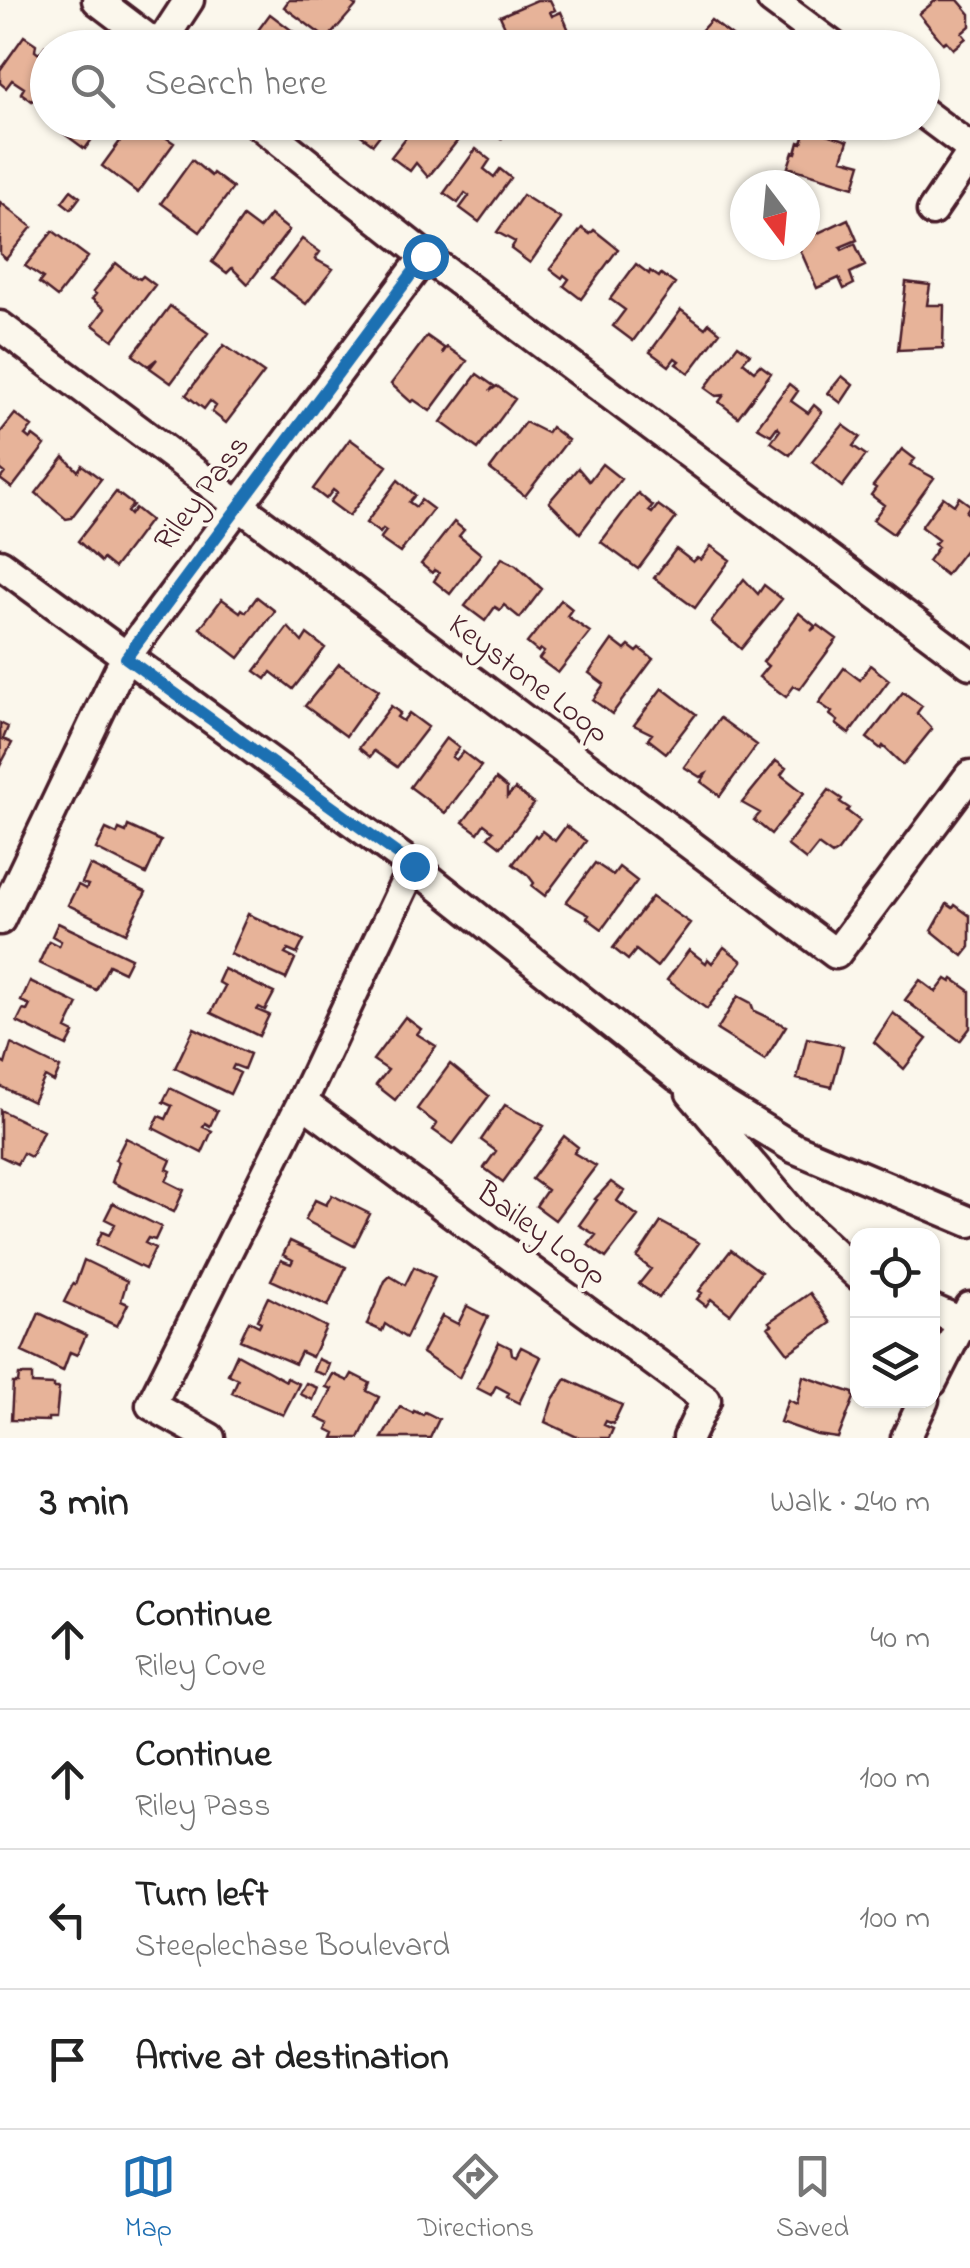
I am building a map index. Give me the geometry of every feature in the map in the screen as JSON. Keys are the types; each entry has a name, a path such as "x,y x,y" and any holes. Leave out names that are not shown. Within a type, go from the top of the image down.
{"street":[{"path":"96,0 136,30"},
{"path":"170,30 189,0"},
{"path":"772,0 812,30"},
{"path":"932,211 970,151 940,127"},
{"path":"279,140 425,256 970,664"},
{"name":"Riley Pass","path":"0,920 126,658 425,256"},
{"name":"Keystone Loop","path":"0,326 836,954 970,775"},
{"path":"0,564 414,866 677,1076 794,1148 970,1222"},
{"path":"210,1438 150,1405 302,1102 414,866"},
{"path":"677,1076 797,1218 850,1268"},
{"name":"Bailey Loop","path":"302,1102 706,1400 688,1438"},
{"path":"940,1310 966,1314 940,1366"},
{"path":"906,1438 920,1408"}],"building":[{"path":"289,0 349,0 356,6 335,30 315,30 284,7"},
{"path":"537,0 550,0 555,10 550,12 552,16 561,12 569,30 507,30 500,16"},
{"path":"936,0 958,0 970,14 970,26 962,33 966,38 953,49 940,39 940,30 932,30 919,14"},
{"path":"270,14 291,30 258,30"},
{"path":"711,20 724,30 702,30"},
{"path":"24,36 30,40 30,100 21,93 24,88 12,80 6,88 0,83 0,70"},
{"path":"73,140 91,140 85,149"},
{"path":"121,140 174,143 138,193 102,166"},
{"path":"404,140 458,140 428,177 416,163 410,171 391,157"},
{"path":"848,141 842,159 861,164 854,187 820,177 820,170 788,167 799,142"},
{"path":"476,149 490,160 484,169 494,177 500,169 511,178 479,222 460,208 469,196 465,193 458,203 444,193"},
{"path":"192,160 233,188 200,232 161,203"},
{"path":"71,190 80,197 71,209 62,202"},
{"path":"523,195 561,219 530,263 511,249 515,242 497,232"},
{"path":"0,202 32,227 6,259 0,254"},
{"path":"270,215 289,230 248,284 232,268 227,273 212,262 243,217 259,229"},
{"path":"848,219 857,240 840,247 842,250 855,244 865,266 850,273 854,284 844,289 839,278 817,288 805,260 820,260 820,232"},
{"path":"582,228 590,234 594,230 618,249 581,299 564,286 569,279 550,269"},
{"path":"53,231 88,257 57,297 39,283 43,278 25,266"},
{"path":"302,239 320,252 315,259 333,269 306,304 272,278"},
{"path":"116,263 131,275 140,279 143,276 155,285 113,340 93,325 105,309 92,299 96,294 93,292"},
{"path":"636,264 675,284 633,341 613,326 625,310 610,299"},
{"path":"906,282 930,285 927,305 944,305 943,348 898,350"},
{"path":"170,306 208,333 171,383 150,368 157,359 148,366 133,355"},
{"path":"681,310 705,328 709,323 720,332 689,373 676,364 679,361 675,358 669,366 650,352"},
{"path":"427,336 444,348 442,354 447,347 467,361 430,411 414,400 411,402 391,384"},
{"path":"224,345 264,373 226,423 212,412 216,406 210,401 204,409 186,395"},
{"path":"738,345 750,354 743,362 754,371 760,365 771,373 738,417 719,402 724,395 716,396 705,388"},
{"path":"477,374 494,386 490,391 497,386 515,399 478,449 441,422"},
{"path":"842,376 853,385 841,403 828,393"},
{"path":"789,384 798,391 791,401 808,413 814,405 822,412 790,455 771,442 780,430 777,427 771,435 757,427"},
{"path":"15,414 32,427 25,435 45,445 12,488 0,479 5,473 0,469 0,433"},
{"path":"525,422 547,433 551,427 568,440 525,496 490,469"},
{"path":"843,425 860,437 853,446 866,455 842,487 812,462"},
{"path":"350,439 387,466 349,516 330,502 337,493 333,490 326,499 313,489"},
{"path":"902,449 915,459 910,465 934,478 893,534 873,520 884,505 871,495 876,488 873,486"},
{"path":"64,457 78,471 82,465 101,479 71,518 66,519 36,493"},
{"path":"602,464 621,479 580,533 549,502 578,468 589,481"},
{"path":"398,480 415,495 409,502 416,507 421,500 433,509 400,553 380,539 386,531 380,533 366,523"},
{"path":"116,492 133,505 127,512 130,515 135,508 150,520 114,568 78,541"},
{"path":"638,493 653,506 649,511 652,513 658,505 676,518 638,569 601,542"},
{"path":"943,497 954,505 959,497 970,505 966,512 970,515 970,544 946,575 928,561 938,547 934,544 938,540 921,527"},
{"path":"454,522 464,530 459,536 481,554 450,594 434,581 439,573 432,573 421,564"},
{"path":"711,546 730,560 695,608 654,578 676,549 693,562 701,560"},
{"path":"502,558 516,565 542,589 520,618 504,605 500,610 495,607 485,621 465,606"},
{"path":"744,579 758,594 764,585 782,599 741,649 711,622"},
{"path":"257,597 275,611 239,658 200,628 222,599 246,612"},
{"path":"561,600 572,609 567,616 590,632 558,673 539,659 544,652 527,643"},
{"path":"799,613 815,626 811,631 818,625 837,639 800,689 794,686 786,697 759,677 768,666 763,662"},
{"path":"288,627 302,642 307,634 325,648 293,689 271,672 266,679 255,671"},
{"path":"612,640 625,650 629,646 637,652 640,649 653,659 612,714 593,700 604,684 589,673"},
{"path":"339,664 379,690 346,736 305,706"},
{"path":"870,665 889,680 849,734 836,724 832,712 819,703 844,668 860,680"},
{"path":"662,688 696,714 666,753 648,739 652,734 634,725"},
{"path":"903,692 922,706 917,713 932,729 903,765 883,746 881,749 867,738"},
{"path":"391,706 403,721 409,713 428,727 397,767 374,751 370,757 359,748"},
{"path":"720,718 757,745 720,796 701,782 706,774 700,777 684,767"},
{"path":"0,723 8,727 3,739 12,743 1,764"},
{"path":"446,738 459,748 452,757 456,760 463,752 481,766 445,813 410,787"},
{"path":"776,761 786,768 781,775 804,793 771,834 754,820 760,813 742,803"},
{"path":"496,779 507,788 507,797 515,789 534,804 501,847 488,837 493,831 484,824 478,833 463,822"},
{"path":"829,790 860,821 838,851 832,855 818,845 806,860 787,845"},
{"path":"128,826 161,841 146,874 96,849 106,829 117,834 119,829 126,832"},
{"path":"566,826 586,841 545,896 513,864 535,835 542,831 555,841"},
{"path":"595,863 613,875 619,867 637,881 602,929 587,918 589,915 566,902"},
{"path":"90,865 146,892 126,933 68,905 78,885 86,889 88,885 82,883"},
{"path":"652,897 690,923 657,967 636,950 628,960 613,948"},
{"path":"947,904 970,916 970,947 963,956 932,931"},
{"path":"248,914 304,940 297,954 288,950 285,954 295,959 286,979 230,954"},
{"path":"58,923 131,958 124,972 109,965 96,990 39,963 49,941 59,946 61,941 52,936"},
{"path":"724,947 742,961 707,1009 667,980 689,950 712,963"},
{"path":"224,969 274,993 265,1010 257,1010 269,1015 259,1036 211,1013 225,986 218,982"},
{"path":"946,979 953,979 970,991 970,1028 960,1041 905,1000 920,980 936,992"},
{"path":"30,981 78,1004 66,1029 74,1033 67,1046 17,1022 30,1005 21,1001"},
{"path":"738,996 751,1003 754,1011 786,1026 765,1060 717,1030"},
{"path":"893,1013 927,1039 904,1069 874,1042"},
{"path":"405,1017 421,1029 417,1034 436,1046 395,1100 376,1085 388,1070 373,1060"},
{"path":"194,1028 250,1054 244,1069 234,1065 232,1069 240,1073 230,1094 175,1068"},
{"path":"807,1038 843,1046 832,1087 797,1079"},
{"path":"11,1044 60,1068 54,1082 45,1077 33,1102 0,1086 0,1061 5,1064"},
{"path":"450,1064 489,1096 453,1144 433,1130 437,1124 417,1109"},
{"path":"170,1088 217,1111 210,1126 205,1123 203,1127 212,1131 202,1153 153,1128 159,1116 166,1119 172,1106 163,1102"},
{"path":"505,1105 544,1126 503,1182 484,1168 496,1151 481,1140"},
{"path":"0,1110 43,1131 31,1157 23,1153 17,1164 0,1156"},
{"path":"564,1136 578,1147 574,1153 596,1166 555,1220 536,1206 547,1190 532,1179"},
{"path":"126,1138 171,1160 166,1181 184,1190 174,1212 112,1182 119,1162 115,1160"},
{"path":"611,1182 624,1191 617,1201 638,1216 606,1258 588,1245 596,1235 579,1225"},
{"path":"332,1195 370,1214 354,1246 305,1220 315,1200 326,1205"},
{"path":"113,1203 161,1227 155,1240 148,1238 145,1243 155,1248 145,1269 96,1245 102,1232 109,1235 115,1224 105,1219"},
{"path":"661,1222 699,1243 659,1298 639,1284 651,1269 637,1258"},
{"path":"290,1241 346,1267 328,1306 271,1280 281,1260 291,1264 293,1260 283,1255"},
{"path":"731,1250 761,1272 730,1314 711,1299 706,1306 697,1299"},
{"path":"84,1260 127,1281 121,1301 128,1304 117,1326 64,1302"},
{"path":"414,1267 435,1277 406,1338 385,1324 382,1331 367,1324 385,1281 390,1276 405,1285"},
{"path":"810,1293 831,1323 788,1353 768,1327 772,1325 769,1322"},
{"path":"268,1297 326,1327 312,1357 301,1352 295,1364 240,1340 249,1321 259,1326 261,1322 257,1320"},
{"path":"467,1306 488,1317 459,1378 422,1353 442,1316 458,1324"},
{"path":"39,1313 86,1335 77,1355 70,1352 63,1371 22,1352"},
{"path":"499,1342 516,1356 521,1347 541,1357 519,1403 496,1386 491,1395 477,1388"},
{"path":"237,1354 299,1384 283,1415 232,1393 238,1379 228,1374"},
{"path":"318,1359 329,1364 325,1375 313,1371"},
{"path":"333,1374 348,1381 352,1374 370,1383 367,1391 379,1397 359,1438 333,1438 335,1433 327,1429 330,1424 317,1418 332,1389 326,1387"},
{"path":"19,1375 32,1375 32,1384 59,1388 56,1418 11,1420 13,1383 18,1383"},
{"path":"803,1376 850,1392 850,1408 838,1438 780,1422 788,1400 797,1404"},
{"path":"566,1379 622,1405 613,1424 606,1421 604,1425 613,1429 609,1438 579,1438 545,1422"},
{"path":"306,1383 318,1388 313,1400 300,1394"},
{"path":"400,1407 439,1419 430,1438 382,1438"}],"route":[{"path":"414,866 126,658 425,256"}]}
